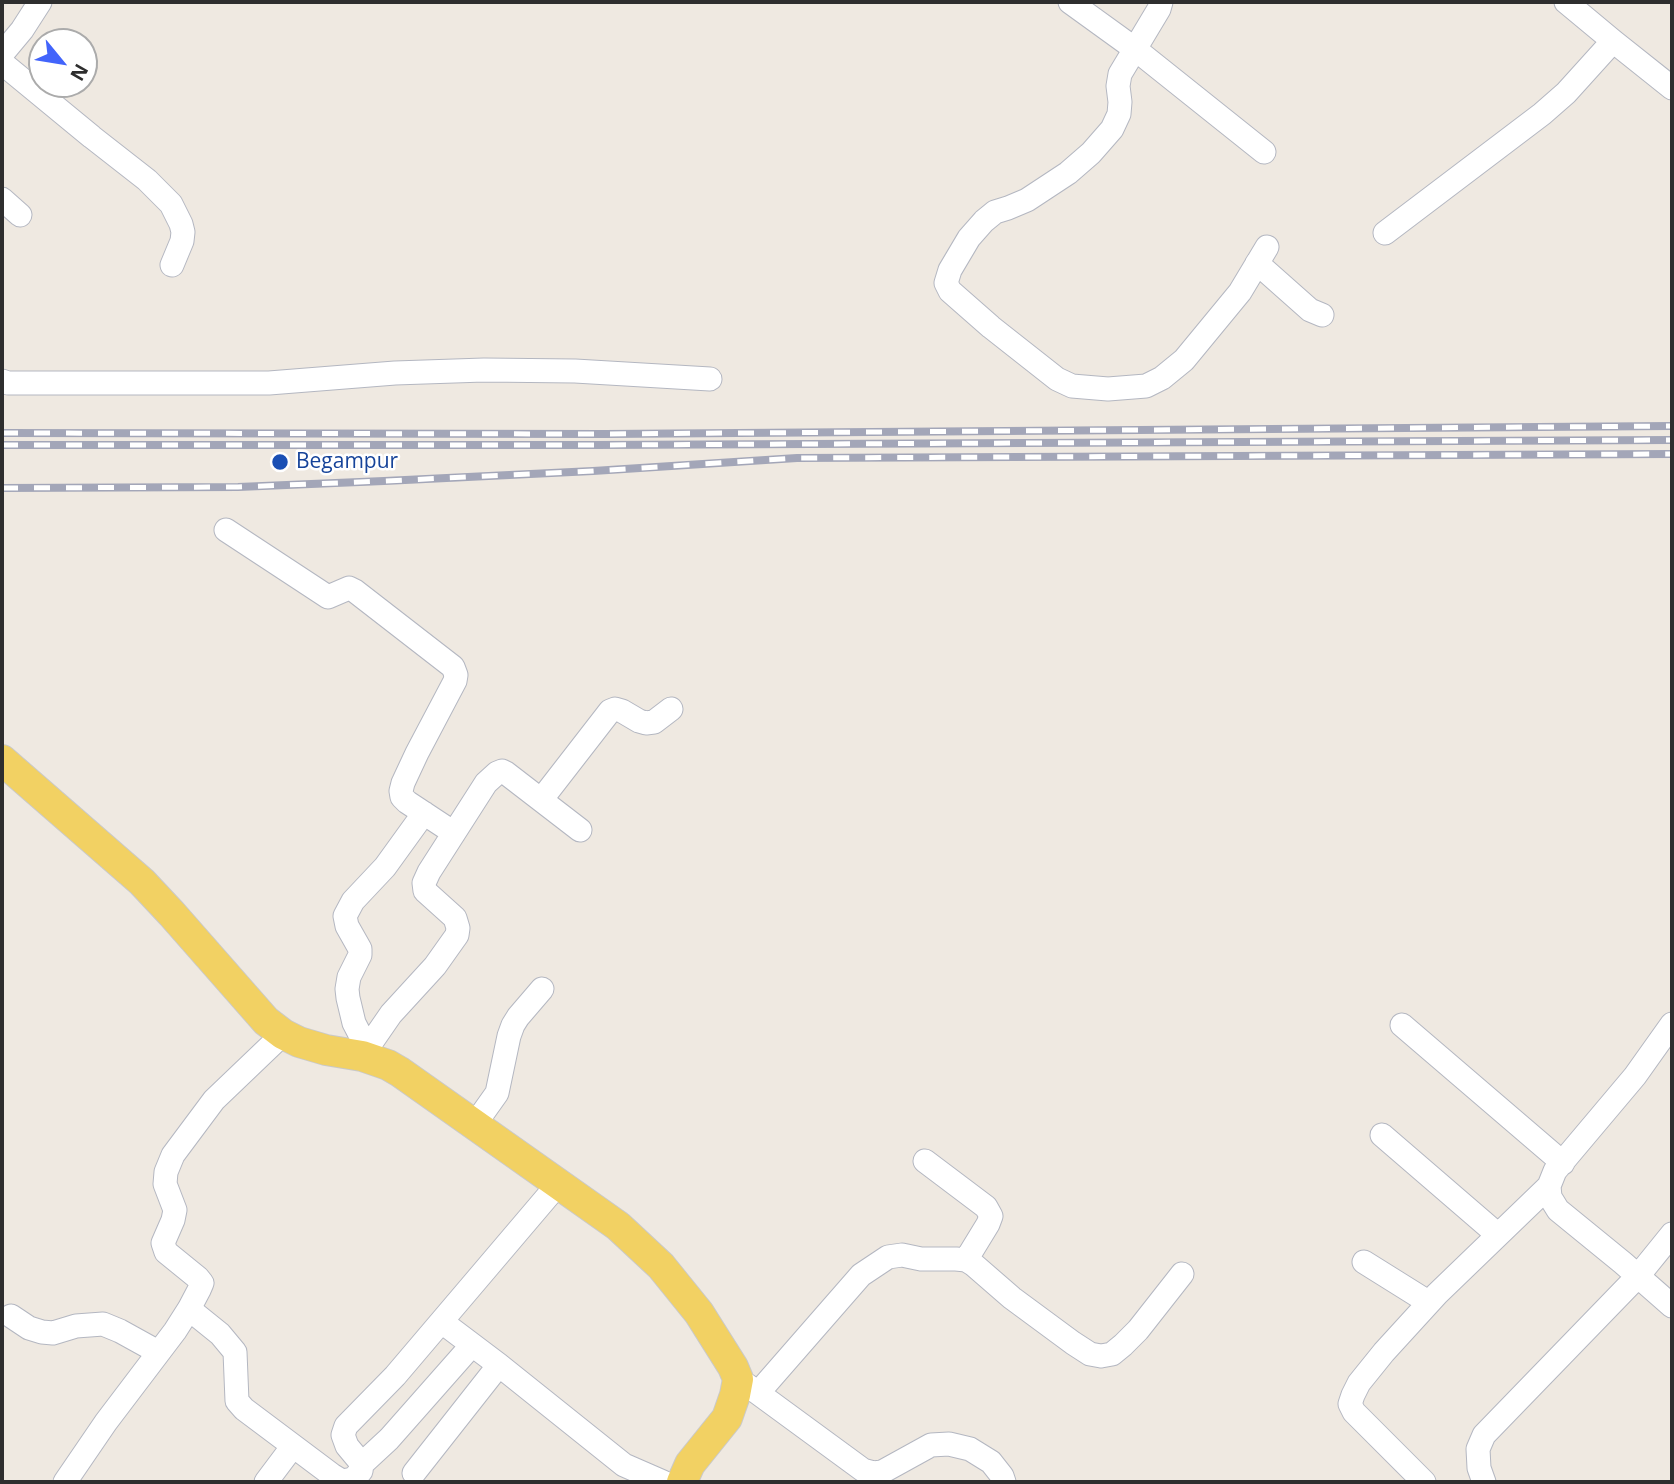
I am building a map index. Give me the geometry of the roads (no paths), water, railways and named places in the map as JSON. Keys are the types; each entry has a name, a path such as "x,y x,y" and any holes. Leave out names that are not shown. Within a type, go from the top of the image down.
{"main road":[{"path":"2,760 142,882 266,1021 299,1042 326,1050 364,1052 400,1072 618,1226 661,1266 699,1313 748,1386 735,1395 727,1418 690,1464 682,1482"}],"street":[{"path":"2,54 40,2"},
{"path":"1070,2 1135,49 1264,152"},
{"path":"1161,2 1120,74 1119,114 1112,129 1091,153 1068,173 1027,200 995,212 984,220 969,238 950,270 946,283 950,291 1058,379 1072,386 1108,389 1146,386 1162,378 1184,360 1240,292 1262,255 1310,310 1322,315"},
{"path":"1566,2 1672,88"},
{"path":"1385,233 1542,114 1566,93 1613,41"},
{"path":"2,63 147,180 171,204 183,232 172,265"},
{"path":"2,199 20,215"},
{"path":"2,381 269,383 395,373 484,370 575,371 710,379"},
{"path":"226,530 328,597 349,588 355,591 453,667 456,681 417,753 401,791 402,797 454,833"},
{"path":"541,800 610,711 622,710 646,723 653,722 671,709"},
{"path":"364,1052 391,1014 435,966 457,935 458,928 454,918 425,891 424,883 486,783 502,771 580,830"},
{"path":"364,1052 347,989 360,949 347,926 345,916 353,901 385,867 424,813"},
{"path":"475,1124 497,1093 513,1025 542,989"},
{"path":"1424,1482 1354,1412 1350,1404 1353,1395 1376,1362 1428,1303 1549,1186 1555,1171 1635,1076 1672,1024"},
{"path":"1402,1025 1563,1163"},
{"path":"65,1482 189,1309 202,1283 166,1252 163,1243 175,1210 165,1184 166,1172 173,1155 214,1100 283,1034"},
{"path":"1382,1135 1498,1235"},
{"path":"925,1161 986,1207 992,1216 966,1260"},
{"path":"362,1464 347,1446 343,1435 346,1426 395,1376 559,1183"},
{"path":"1549,1186 1550,1197 1558,1210 1672,1306"},
{"path":"1484,1482 1479,1468 1478,1450 1484,1435 1638,1276 1672,1234"},
{"path":"1004,1482 991,1462 970,1450 949,1444 931,1446 882,1472 874,1473 863,1469 748,1386 862,1275 888,1257 902,1255 921,1259 966,1260 1073,1343 1090,1354 1101,1356 1112,1354 1138,1330 1182,1274"},
{"path":"1364,1262 1428,1303"},
{"path":"189,1309 220,1334 235,1352 237,1401 244,1409 342,1481 353,1479 361,1471 362,1464 388,1439 472,1345"},
{"path":"11,1316 29,1328 42,1332 54,1333 76,1326 103,1324 158,1352"},
{"path":"442,1322 499,1364 624,1465 663,1482"},
{"path":"415,1473 499,1364"},
{"path":"266,1482 293,1446"}],"railway":[{"path":"2,433 605,434 1672,426"},
{"path":"2,445 1672,440"},
{"path":"2,488 238,487 593,471 797,458 1672,454"}],"place":[{"name":"Begampur","path":"280,462"}]}
